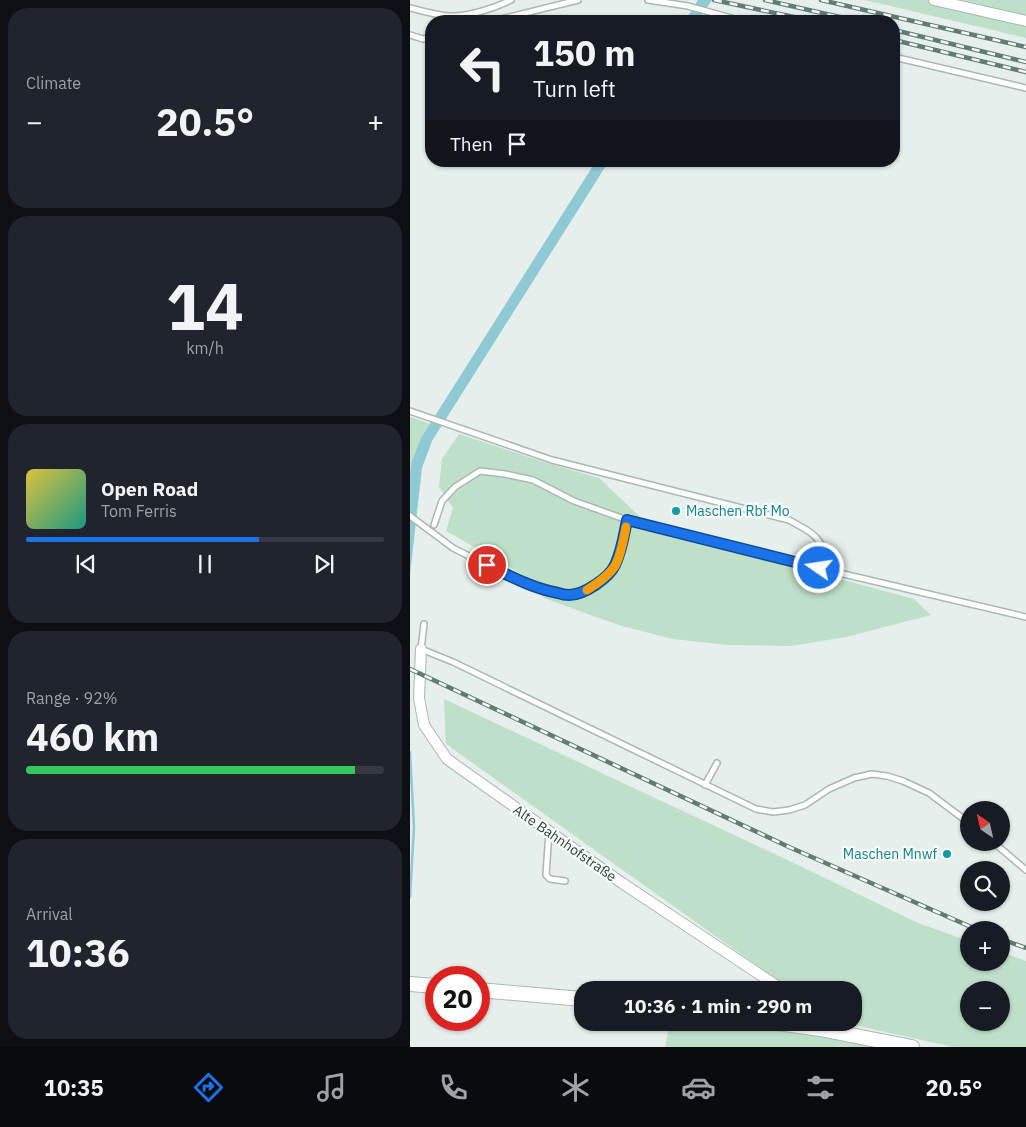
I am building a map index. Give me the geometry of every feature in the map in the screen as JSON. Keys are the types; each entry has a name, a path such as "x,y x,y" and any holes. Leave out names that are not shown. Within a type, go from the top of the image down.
{"main road":[{"path":"410,984 425,985"},
{"path":"490,991 574,998"},
{"path":"830,1031 912,1047"}],"street":[{"path":"934,0 1026,21"},
{"name":"Alte Bahnhofstraße","path":"421,649 419,698 424,725 447,760 622,883 770,981"}],"lane":[{"path":"459,15 476,13 511,0"},
{"path":"517,15 578,0"},
{"path":"648,0 688,6 720,15"},
{"path":"410,8 445,15"},
{"path":"410,35 425,38"},
{"path":"900,58 1026,88"},
{"path":"410,411 552,460 790,520 808,530 819,541 822,550 819,568"},
{"path":"434,525 442,501 455,487 480,471 505,474 533,480 574,501 627,520 1026,617"},
{"path":"410,516 453,548 521,582 545,591 569,595 588,590 615,567 623,542 627,520"},
{"path":"424,624 421,649 453,662 756,809 772,812 789,810 805,804 829,789 854,778 872,774 903,781 928,793 960,816"},
{"path":"705,784 717,762"},
{"path":"548,832 546,875 550,879 565,881"},
{"path":"1004,851 1026,870"}],"green space":[{"path":"865,0 1026,0 1026,38"},
{"path":"410,417 430,424 413,459 410,472"},
{"path":"459,434 599,478 652,528 914,599 931,615 846,637 791,646 728,645 673,639 622,626 544,598 525,576 446,531 453,508 439,487 442,459"},
{"path":"444,699 918,923 960,938 960,971 1010,971 1010,955 1026,961 1026,1047 953,1047 862,1027 862,981 778,981 446,744"},
{"path":"668,1031 784,1031 893,1047 665,1047"}],"water":[{"path":"698,0 712,0 702,15 689,15"},
{"path":"592,167 605,167 432,441 422,468 410,575 410,472 421,438"}],"waterway":[{"path":"410,752 414,827 410,897"}],"railway":[{"path":"714,0 785,15"},
{"path":"765,0 831,15"},
{"path":"821,0 886,15"},
{"path":"900,18 1026,47"},
{"path":"900,31 1026,62"},
{"path":"900,41 1026,72"},
{"path":"410,669 789,847 960,922"},
{"path":"1010,942 1026,948"}],"slow traffic":[{"path":"587,590 603,579 615,567 626,527"}],"place":[{"name":"Maschen Rbf Mo","path":"676,511"},
{"name":"Maschen Mnwf","path":"947,854"}],"route":[{"path":"487,565 521,582 545,591 569,595 588,590 615,567 623,542 627,520 819,568"}]}
